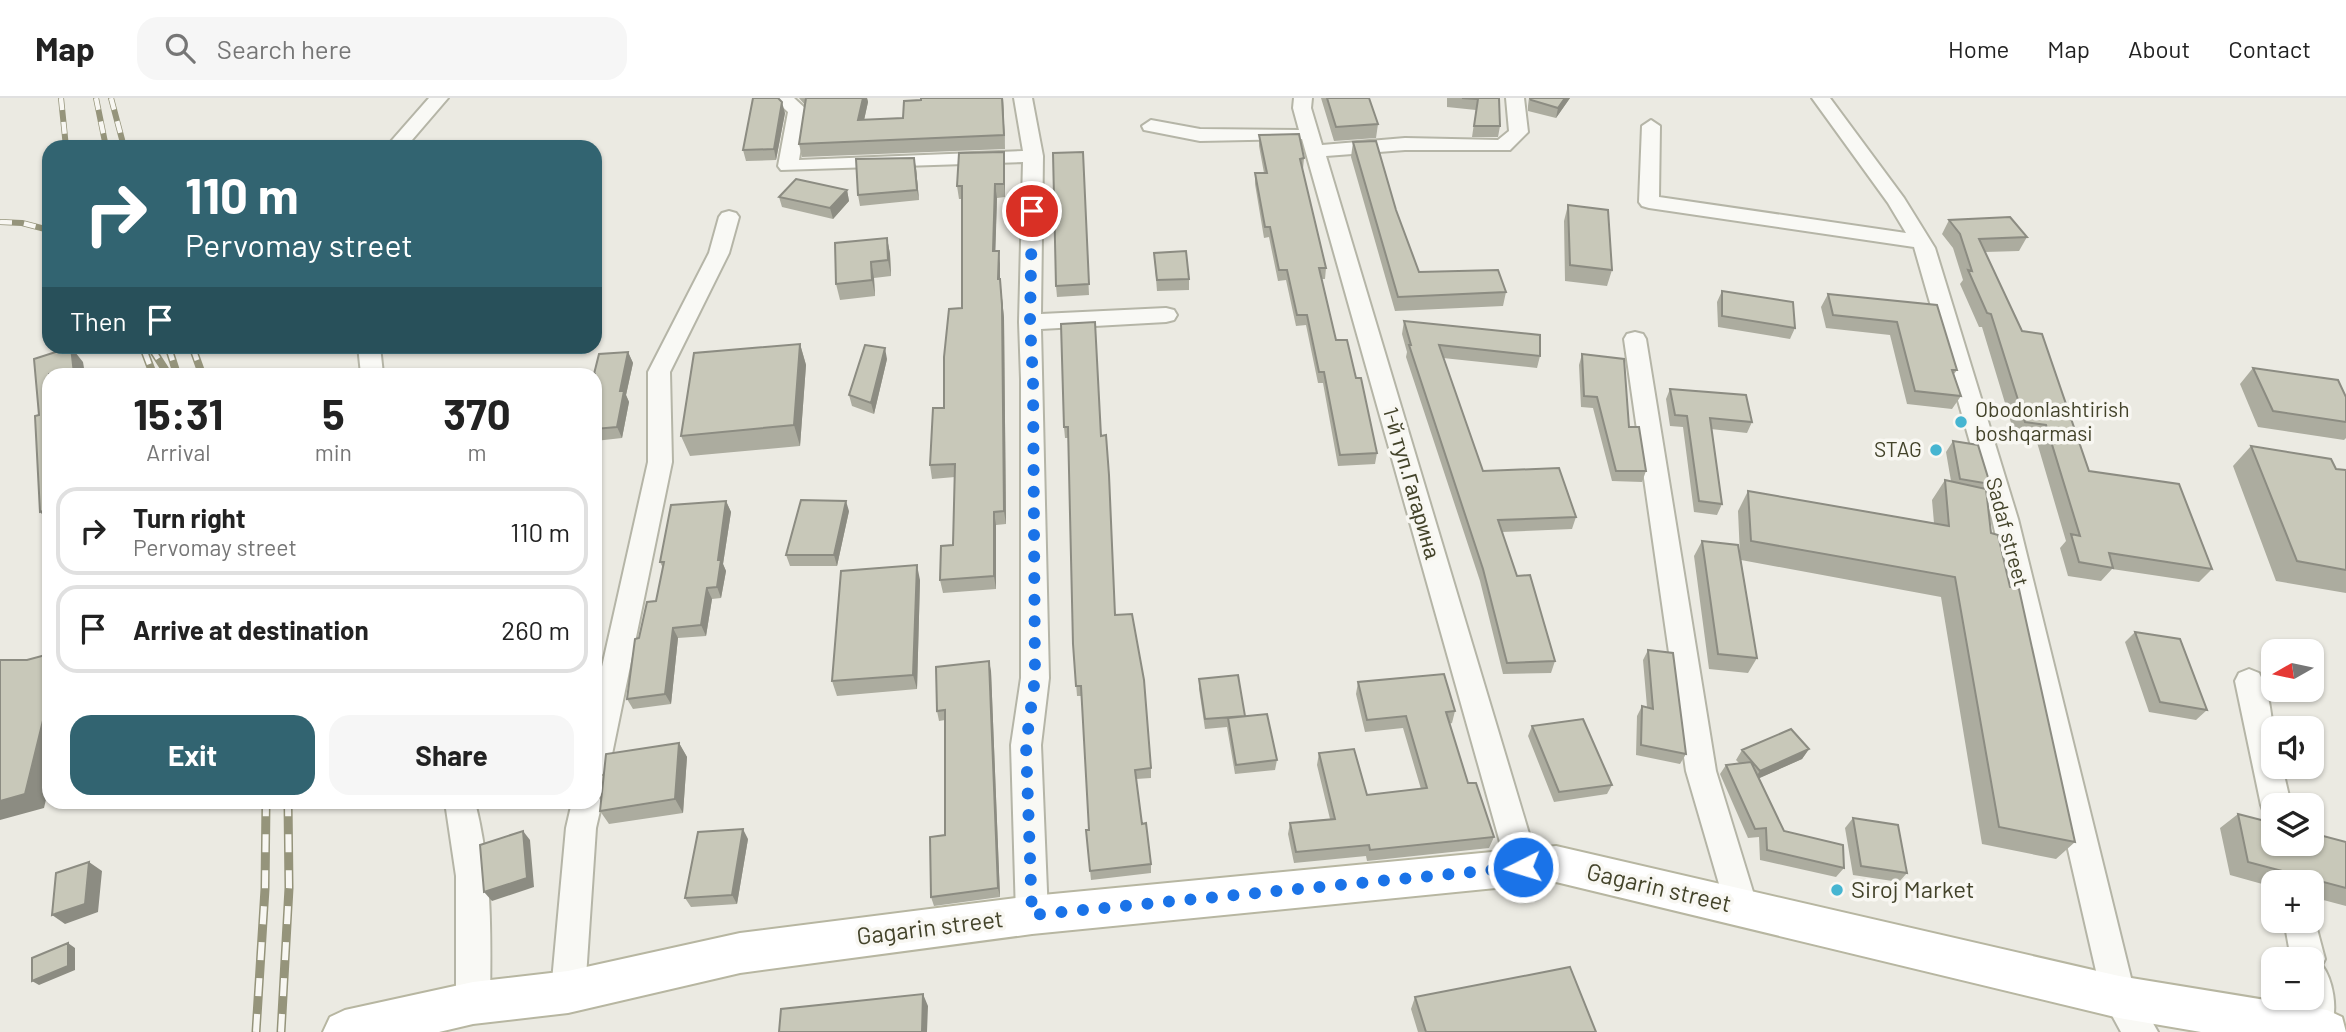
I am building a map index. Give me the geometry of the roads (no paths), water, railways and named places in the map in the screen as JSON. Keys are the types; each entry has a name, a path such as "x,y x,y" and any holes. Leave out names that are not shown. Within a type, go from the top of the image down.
{"main road":[{"name":"Gagarin street","path":"345,1032 473,1003 568,992 740,953 1032,915 1556,864 2119,997 2259,1020 2326,1010"},
{"name":"Gagarin street","path":"2119,997 2212,1032"}],"street":[{"path":"402,140 439,98"},
{"path":"782,98 798,110 788,166 1033,156"},
{"path":"1023,98 1033,156"},
{"path":"1032,98 1030,322 1033,380 1035,678 1026,745 1032,915"},
{"name":"1-й туп.Гагарина","path":"1303,98 1302,108 1312,143 1523,867"},
{"path":"1151,126 1200,135 1312,143 1503,146 1519,132 1515,98"},
{"name":"Sadaf street","path":"1821,98 1922,242 2005,519 2119,997 2141,1032"},
{"path":"1651,126 1650,202 1922,242"},
{"path":"602,731 660,462 659,372 719,253 729,217"},
{"path":"1030,322 1166,315"},
{"path":"1635,339 1701,771 1742,908"},
{"path":"2249,681 2273,793"},
{"path":"462,809 467,826 475,909 473,1003"},
{"path":"568,992 581,828 585,809"}],"railway":[{"path":"61,98 65,140"},
{"path":"96,98 105,140"},
{"path":"111,98 122,140"},
{"path":"0,222 22,223 42,228"},
{"path":"146,354 151,368"},
{"path":"155,354 164,368"},
{"path":"171,354 175,368"},
{"path":"195,354 200,368"},
{"path":"256,1032 265,889 266,809"},
{"path":"281,1032 289,888 288,809"}],"place":[{"name":"Obodonlashtirish boshqarmasi","path":"1961,422"},
{"name":"STAG","path":"1936,450"},
{"name":"Siroj Market","path":"1837,890"}]}
